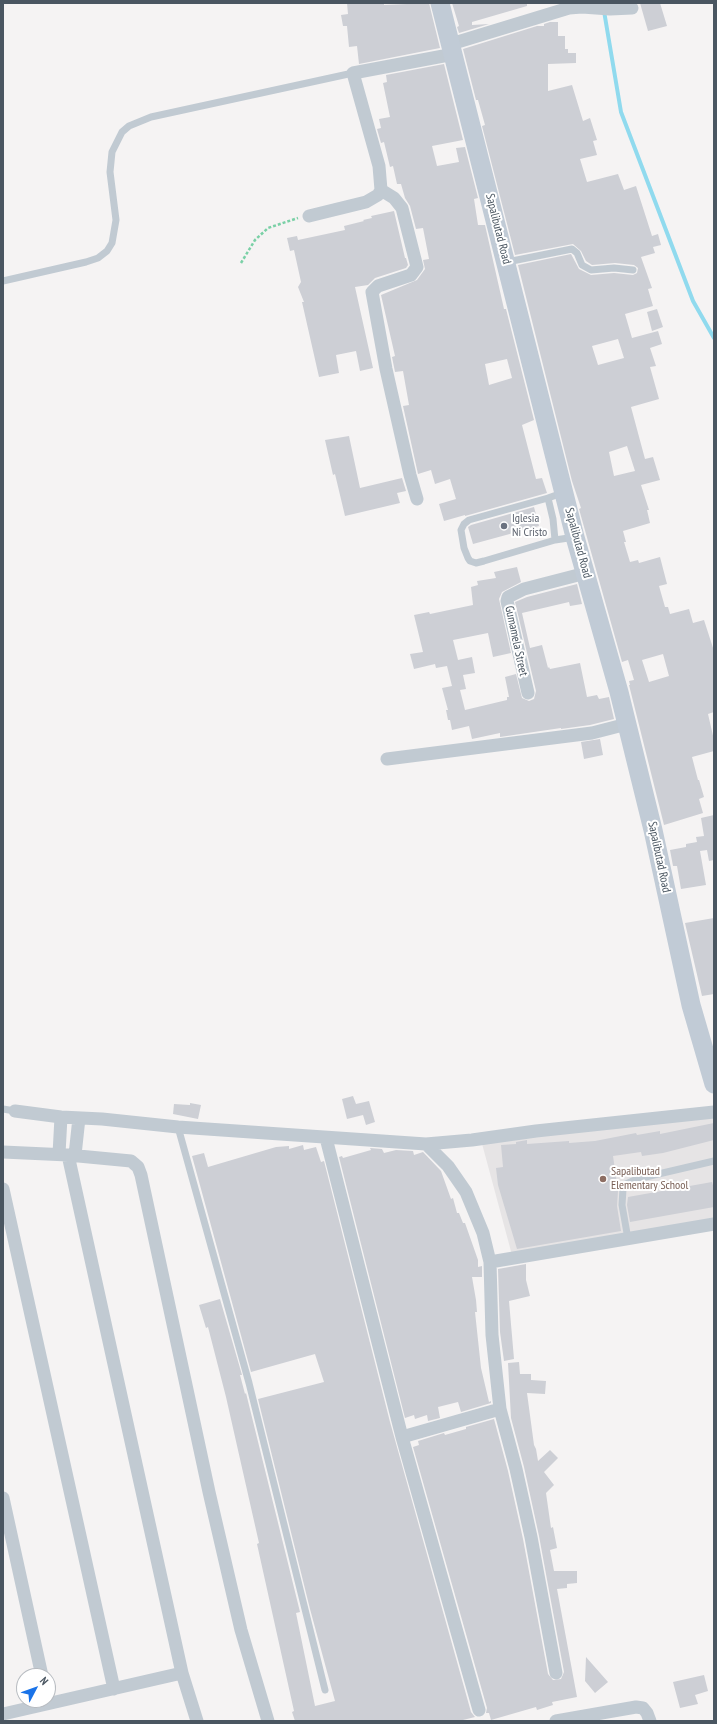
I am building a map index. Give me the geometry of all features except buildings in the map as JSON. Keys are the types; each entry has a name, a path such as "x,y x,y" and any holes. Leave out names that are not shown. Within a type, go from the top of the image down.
{"street":[{"name":"Sapalibutad Road","path":"440,3 507,262 557,495 575,537 627,724 653,830 691,1005 714,1084"},
{"path":"308,216 366,202 378,195 381,190 379,166 354,73 453,49 562,10 582,7 604,9 632,8"},
{"path":"381,190 394,198 402,208 417,267 411,275 378,286 372,292 386,369 410,475 417,499"},
{"name":"Gumamela Street","path":"528,693 507,601 508,597 524,589 586,573"},
{"path":"388,759 592,733 627,724"},
{"path":"9,1110 61,1117 102,1119 178,1127 426,1144 714,1112"},
{"path":"61,1117 67,1155 182,1673 197,1721"},
{"path":"67,1155 79,1118"},
{"path":"326,1138 402,1437 479,1710"},
{"path":"426,1144 448,1166 466,1192 483,1233 490,1262 492,1334 500,1409 516,1469 531,1537 556,1673"},
{"path":"3,1152 67,1155 131,1161 138,1166 237,1615 268,1721"},
{"path":"3,1189 114,1689"},
{"path":"490,1262 714,1224"},
{"path":"402,1437 500,1409"},
{"path":"3,1498 40,1668"},
{"path":"56,1700 182,1673"},
{"path":"556,1721 636,1707 643,1708 650,1721"},
{"path":"3,1714 26,1708"}],"lane":[{"path":"3,281 86,262 98,258 107,251 112,243 116,220 110,172 112,152 122,132 129,126 151,117 354,73"},
{"path":"507,262 572,249 577,253 582,265 591,270 614,268 633,270"},
{"path":"555,540 553,519 557,495 469,520 464,524 461,530 464,548 468,558 470,561 476,563 555,540 575,537"},
{"path":"178,1127 249,1383 325,1690"},
{"path":"628,1238 622,1205 623,1189 626,1184 637,1179 714,1161"}],"path":[{"path":"241,263 255,240 268,228 308,216"}],"shaded area":[{"name":"Sapalibutad Elementary School","path":"714,1118 714,1218 512,1255 481,1140"}],"waterway":[{"path":"604,11 621,112 693,301 714,338"}],"place":[{"name":"Iglesia Ni Cristo","path":"504,526"},
{"name":"Sapalibutad Elementary School","path":"603,1179"}]}
